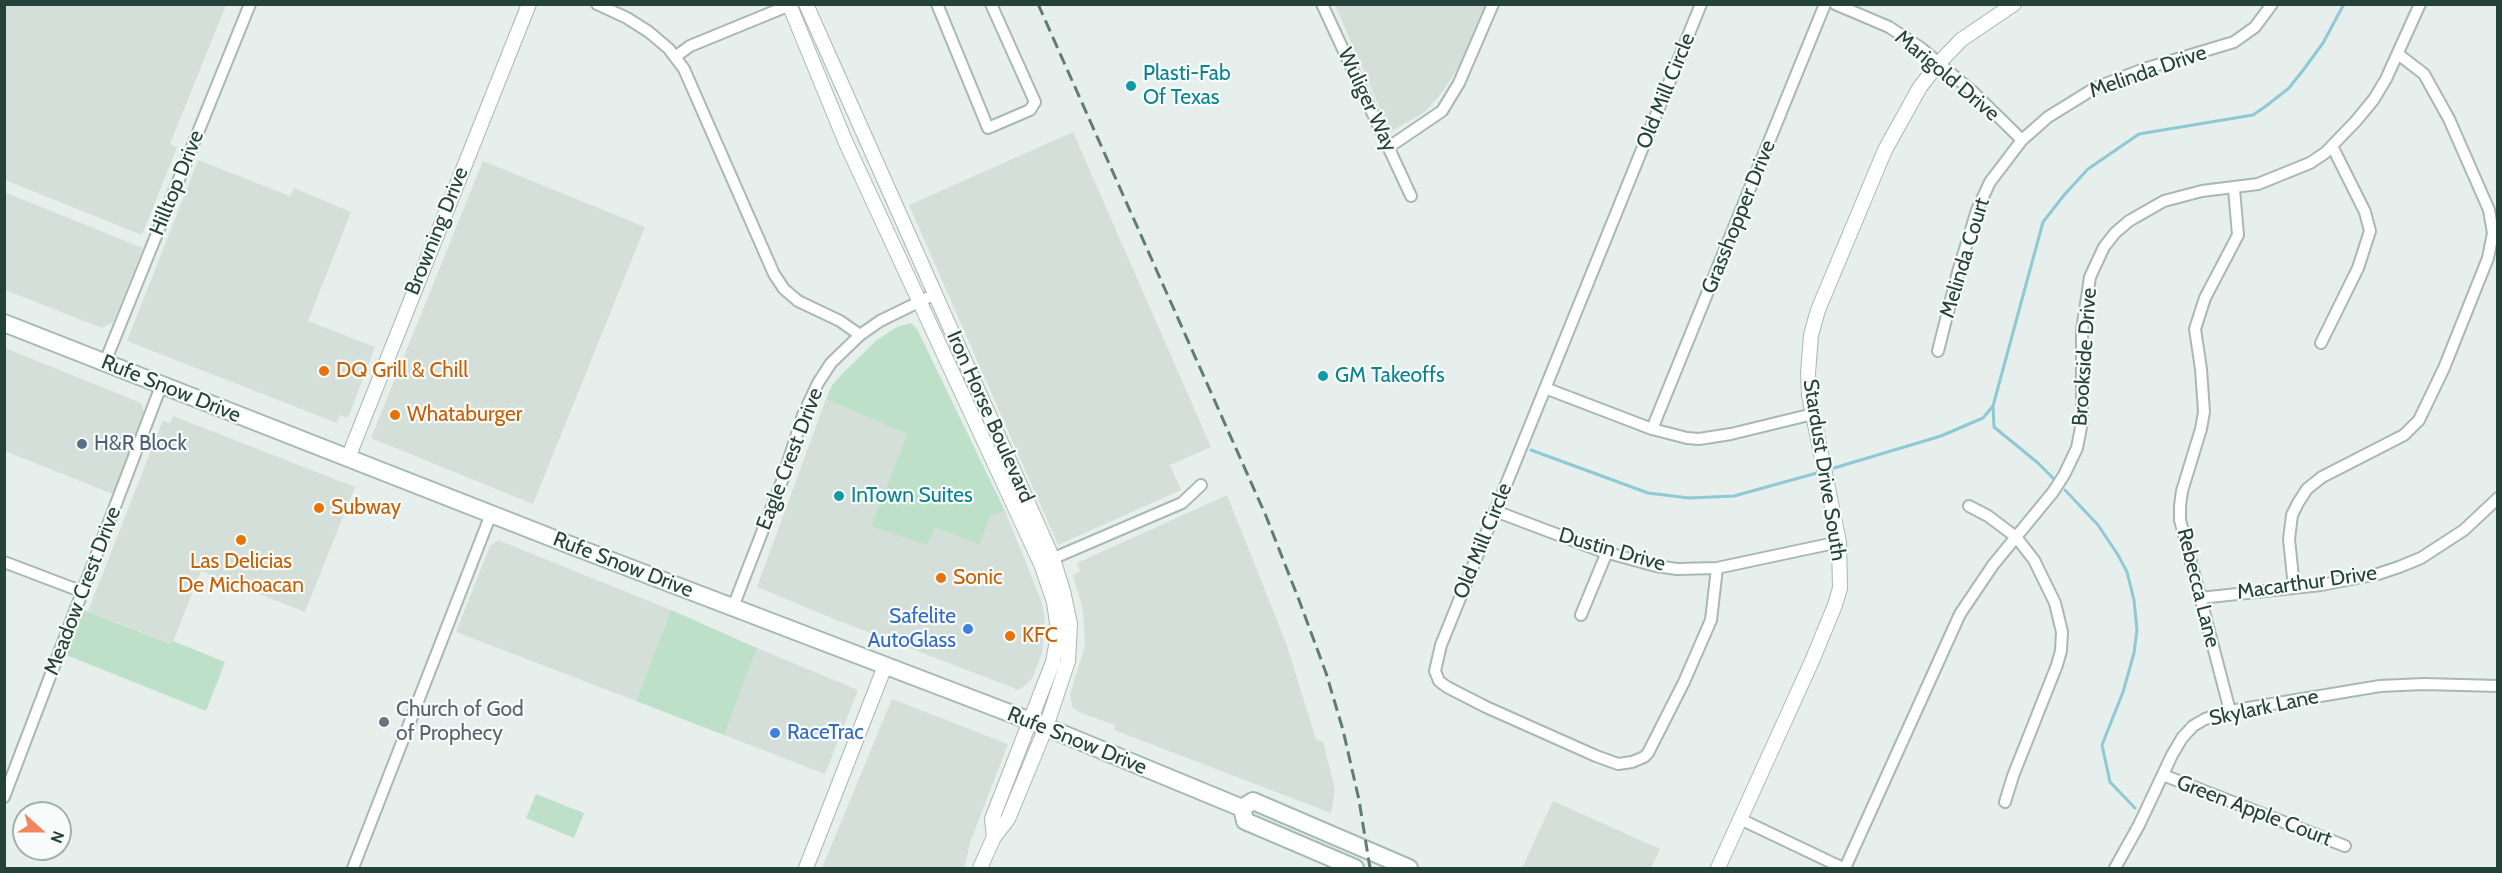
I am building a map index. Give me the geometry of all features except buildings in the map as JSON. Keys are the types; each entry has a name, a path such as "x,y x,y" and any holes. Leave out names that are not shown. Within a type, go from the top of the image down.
{"main road":[{"name":"Rufe Snow Drive","path":"4,323 491,514 1038,724 1242,808"},
{"name":"Rufe Snow Drive","path":"1242,808 1253,801 1408,868"},
{"name":"Rufe Snow Drive","path":"1242,808 1245,821 1355,868"}],"street":[{"name":"Hilltop Drive","path":"105,362 250,4"},
{"name":"Browning Drive","path":"348,458 529,4"},
{"path":"597,4 639,24 659,40 675,57 691,81 774,273 784,289 798,301 840,321 860,335"},
{"name":"Iron Horse Boulevard","path":"806,4 935,294 1047,561 1057,623 1056,646 1038,724 992,819 993,837 980,868"},
{"path":"940,5 988,128 1030,110 1035,102 991,4"},
{"name":"Wuliger Way","path":"1322,4 1411,196"},
{"path":"1389,147 1442,111 1459,83 1494,4"},
{"name":"Old Mill Circle","path":"1701,4 1494,512 1441,645 1435,671 1440,681 1486,707 1596,756 1618,764 1632,762 1648,753 1711,620 1717,568"},
{"name":"Grasshopper Drive","path":"1652,429 1825,4"},
{"name":"Marigold Drive","path":"1835,4 1889,27 1921,48 2022,140"},
{"name":"Stardust Drive South","path":"1718,868 1835,605 1840,588 1839,542 1809,395 1808,354 1818,310 1885,150 1920,87 1961,40 2014,4"},
{"name":"Melinda Drive","path":"2022,140 2048,117 2095,88 2144,69 2234,42 2255,27 2272,4"},
{"name":"Brookside Drive","path":"1844,868 1960,614 1993,565 2059,484 2077,448 2082,422 2082,330 2090,277 2104,247 2129,221 2164,201 2202,191 2234,189 2258,184 2310,163 2332,146 2356,122 2374,99 2398,54 2420,4"},
{"path":"675,57 690,46 790,5"},
{"name":"Iron Horse Boulevard","path":"790,5 846,143 920,303 1047,561"},
{"path":"2294,587 2289,539 2292,515 2298,503 2307,489 2322,477 2404,435 2419,420 2444,368 2488,258 2493,233 2492,221 2449,119 2424,74 2398,54"},
{"name":"Melinda Court","path":"1938,351 1977,210 1990,182 2022,140"},
{"path":"2321,343 2358,268 2370,231 2364,212 2332,146"},
{"name":"Rebecca Lane","path":"2230,711 2180,520 2180,506 2204,412 2195,329 2205,298 2238,235 2234,189"},
{"name":"Eagle Crest Drive","path":"733,607 782,481 809,398 831,363 860,335 880,321 935,294"},
{"name":"Meadow Crest Drive","path":"4,797 161,386"},
{"path":"1545,388 1652,429 1687,438 1699,439 1813,414"},
{"path":"1047,561 1182,503 1201,485"},
{"name":"Macarthur Drive","path":"2200,598 2321,585 2378,574 2421,558 2464,530 2498,498"},
{"path":"1969,506 1988,516 2016,537 2034,560 2055,603 2062,632 2061,651 2013,776 2006,802"},
{"name":"Dustin Drive","path":"1494,512 1607,552 1677,569 1717,568 1839,542"},
{"path":"353,868 491,514"},
{"path":"1581,615 1607,552"},
{"path":"4,562 83,592"},
{"path":"806,868 885,666"},
{"name":"Skylark Lane","path":"2115,868 2182,738 2193,726 2205,719 2230,711 2380,686 2424,684 2498,686"},
{"name":"Green Apple Court","path":"2163,775 2345,846"},
{"path":"1740,819 1844,868"}],"shaded area":[{"path":"4,5 226,5 170,144 177,147 142,235 5,180"},
{"path":"1335,5 1485,5 1459,66 1444,90 1425,112 1390,132"},
{"path":"1073,132 1211,447 1170,465 1181,490 1058,545 909,205"},
{"path":"198,160 290,196 294,188 351,212 308,321 375,347 348,418 340,415 337,423 127,341"},
{"path":"483,161 645,227 533,504 371,438"},
{"path":"4,192 143,248 113,322 102,328 5,290"},
{"path":"5,348 141,403 144,413 113,494 5,451"},
{"path":"826,399 907,434 871,526 934,528 980,545 990,516 1005,511 1041,600 1045,618 1042,653 1032,679 1019,690 757,587"},
{"path":"173,416 355,487 305,612 201,571 172,644 88,611 163,420 170,423"},
{"path":"1227,495 1286,643 1316,739 1323,742 1335,789 1331,813 1114,730 1115,725 1073,708 1070,694 1085,646 1083,610 1073,575 1080,571 1077,563"},
{"path":"498,540 671,610 636,701 456,632 490,546"},
{"path":"757,648 858,690 825,774 724,735"},
{"path":"892,699 1008,744 971,840 964,868 822,868"},
{"path":"1553,801 1660,849 1651,868 1522,868"}],"green space":[{"path":"911,323 917,329 1005,511 990,516 980,545 935,528 927,545 871,526 907,434 826,399 832,385 877,340 897,327"},
{"path":"84,610 225,662 206,711 66,655"},
{"path":"671,610 757,648 724,735 636,701"},
{"path":"536,794 584,813 574,838 526,818"}],"waterway":[{"path":"1834,468 1941,436 1983,418 1993,406 2043,222 2065,194 2088,169 2139,134 2253,115 2289,88 2323,43 2344,4"},
{"path":"1993,406 1994,427 2053,478"},
{"path":"1531,450 1648,493 1689,498 1734,496 1817,473"},
{"path":"2065,490 2098,525 2118,555 2127,572 2134,600 2137,630 2134,653 2123,692 2102,745 2110,782 2135,808"}],"railway":[{"path":"1038,4 1266,516 1299,600 1326,673 1343,730 1359,800 1370,868"}],"place":[{"name":"Plasti-Fab Of Texas","path":"1131,86"},
{"name":"DQ Grill & Chill","path":"324,371"},
{"name":"GM Takeoffs","path":"1323,376"},
{"name":"Whataburger","path":"395,415"},
{"name":"H&R Block","path":"82,444"},
{"name":"InTown Suites","path":"839,496"},
{"name":"Subway","path":"319,508"},
{"name":"Las Delicias De Michoacan","path":"241,540"},
{"name":"Sonic","path":"941,578"},
{"name":"Safelite AutoGlass","path":"968,629"},
{"name":"KFC","path":"1010,636"},
{"name":"Church of God of Prophecy","path":"384,722"},
{"name":"RaceTrac","path":"775,733"}]}
